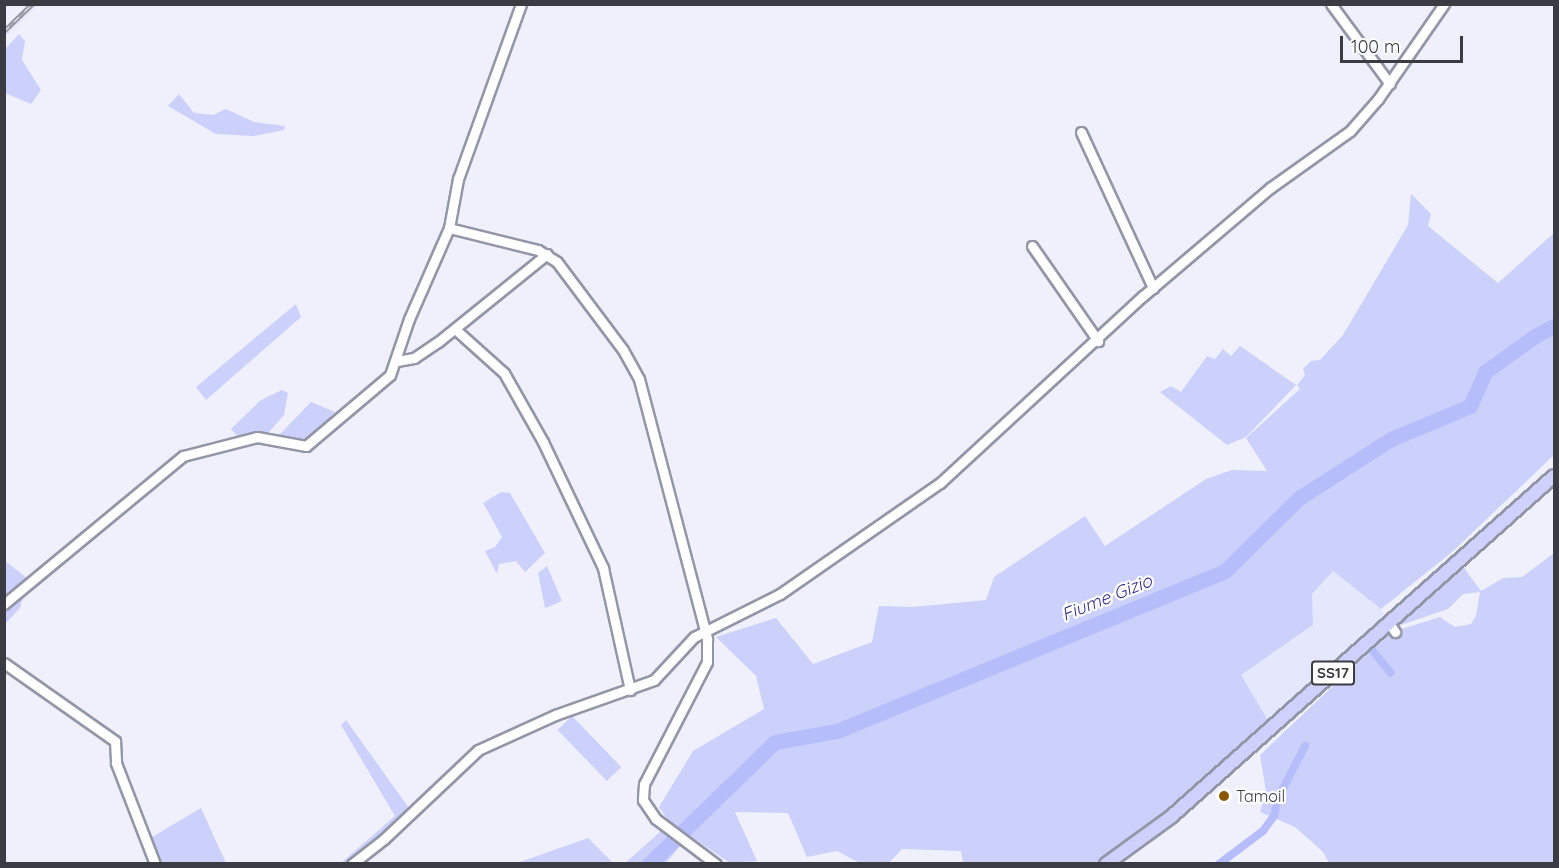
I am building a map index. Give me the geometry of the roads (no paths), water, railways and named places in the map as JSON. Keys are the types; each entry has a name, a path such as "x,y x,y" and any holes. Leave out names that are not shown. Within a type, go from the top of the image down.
{"main road":[{"name":"SS17","path":"1106,864 1172,816 1392,627 1554,476"}],"street":[{"path":"4,604 183,456 257,437 306,446 390,375 398,361 409,319 449,228 458,179 521,4"},
{"path":"1331,4 1390,84"},
{"path":"352,864 478,750 536,723 630,690 665,672 685,645 705,631 780,594 889,521 940,483 1154,288 1270,188 1350,131 1390,84 1444,4"},
{"path":"1081,132 1154,288"},
{"path":"449,228 547,254 584,295 639,379 705,631 707,662 644,784 646,807 681,839 716,864"},
{"path":"1032,246 1098,341"},
{"path":"398,361 414,358 455,329 547,254"},
{"path":"455,329 504,373 543,442 603,568 630,690"},
{"path":"4,663 115,741 116,763 155,864"}],"waterway":[{"name":"Fiume Gizio","path":"649,864 775,742 837,731 1225,571 1299,498 1391,439 1470,406 1485,372 1535,336 1554,326"},
{"path":"1373,651 1391,673"},
{"path":"1219,864 1263,831 1274,816 1278,798 1305,746"}],"railway":[{"path":"4,31 32,4"}],"place":[{"name":"Tamoil","path":"1224,796"}]}
